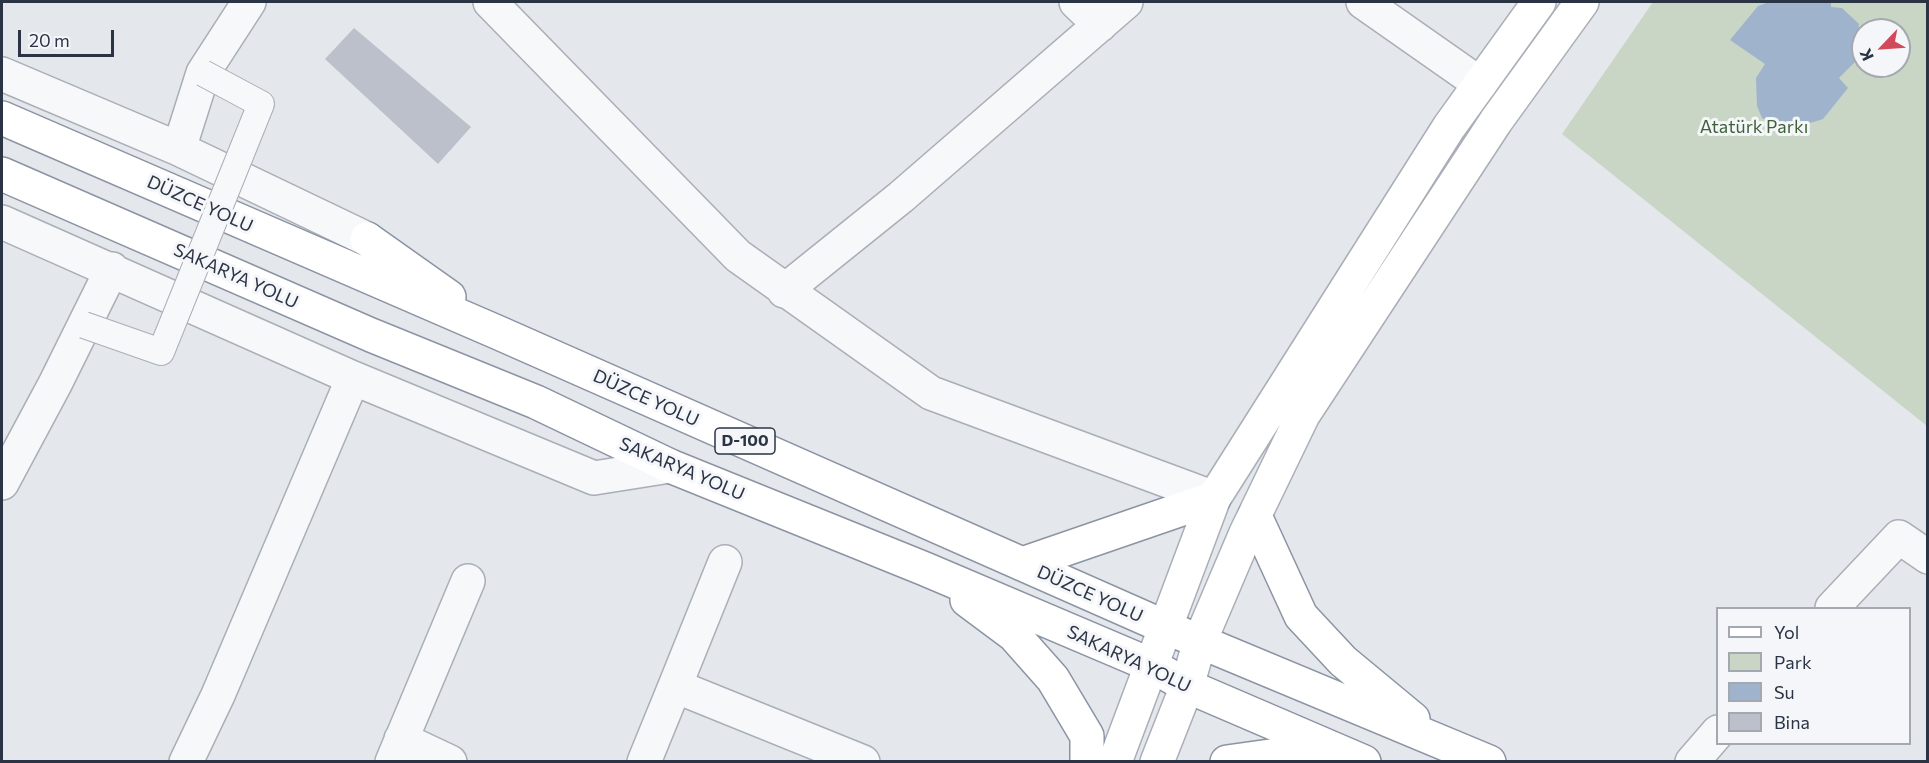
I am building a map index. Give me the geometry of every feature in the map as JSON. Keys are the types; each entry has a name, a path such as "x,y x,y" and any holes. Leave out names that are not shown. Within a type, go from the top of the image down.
{"main road":[{"path":"1115,762 1214,498 1449,127 1539,2"},
{"path":"1157,762 1200,642 1255,516 1303,415 1496,121 1582,2"},
{"name":"DÜZCE YOLU","path":"2,118 499,333 1165,627 1489,762"},
{"name":"SAKARYA YOLU","path":"2,174 371,335 536,402 670,466 925,569 1151,664 1186,686 1364,762"},
{"path":"367,239 499,333"},
{"path":"1022,564 1214,498"},
{"path":"1255,516 1301,616 1343,661 1440,741"},
{"path":"925,569 1014,635 1053,679 1087,736 1087,762"},
{"path":"1227,762 1270,756 1304,762"}],"street":[{"path":"179,149 203,73 249,2"},
{"path":"490,2 738,256 784,291 931,393 1214,498"},
{"path":"1076,2 1100,25"},
{"path":"784,291 901,197 1126,2"},
{"path":"1363,2 1480,84"},
{"path":"84,325 161,352 261,104 203,73"},
{"path":"2,74 179,149 367,239"},
{"path":"2,222 353,378 594,478 670,466"},
{"path":"2,483 111,269"},
{"path":"186,762 218,695 353,378"},
{"path":"1834,607 1899,537 1928,557"},
{"path":"644,762 725,562"},
{"path":"450,762 397,750 468,581"},
{"path":"675,686 863,762"},
{"path":"1692,762 1716,734"}],"green space":[{"name":"Atatürk Parkı","path":"1653,2 1927,2 1927,426 1562,134"}],"water":[{"path":"1769,2 1831,2 1831,7 1842,8 1853,18 1851,66 1839,78 1848,88 1823,119 1788,130 1762,118 1757,106 1756,78 1765,64 1730,40 1758,6"}],"building":[{"path":"354,28 471,127 438,164 325,59"}]}
